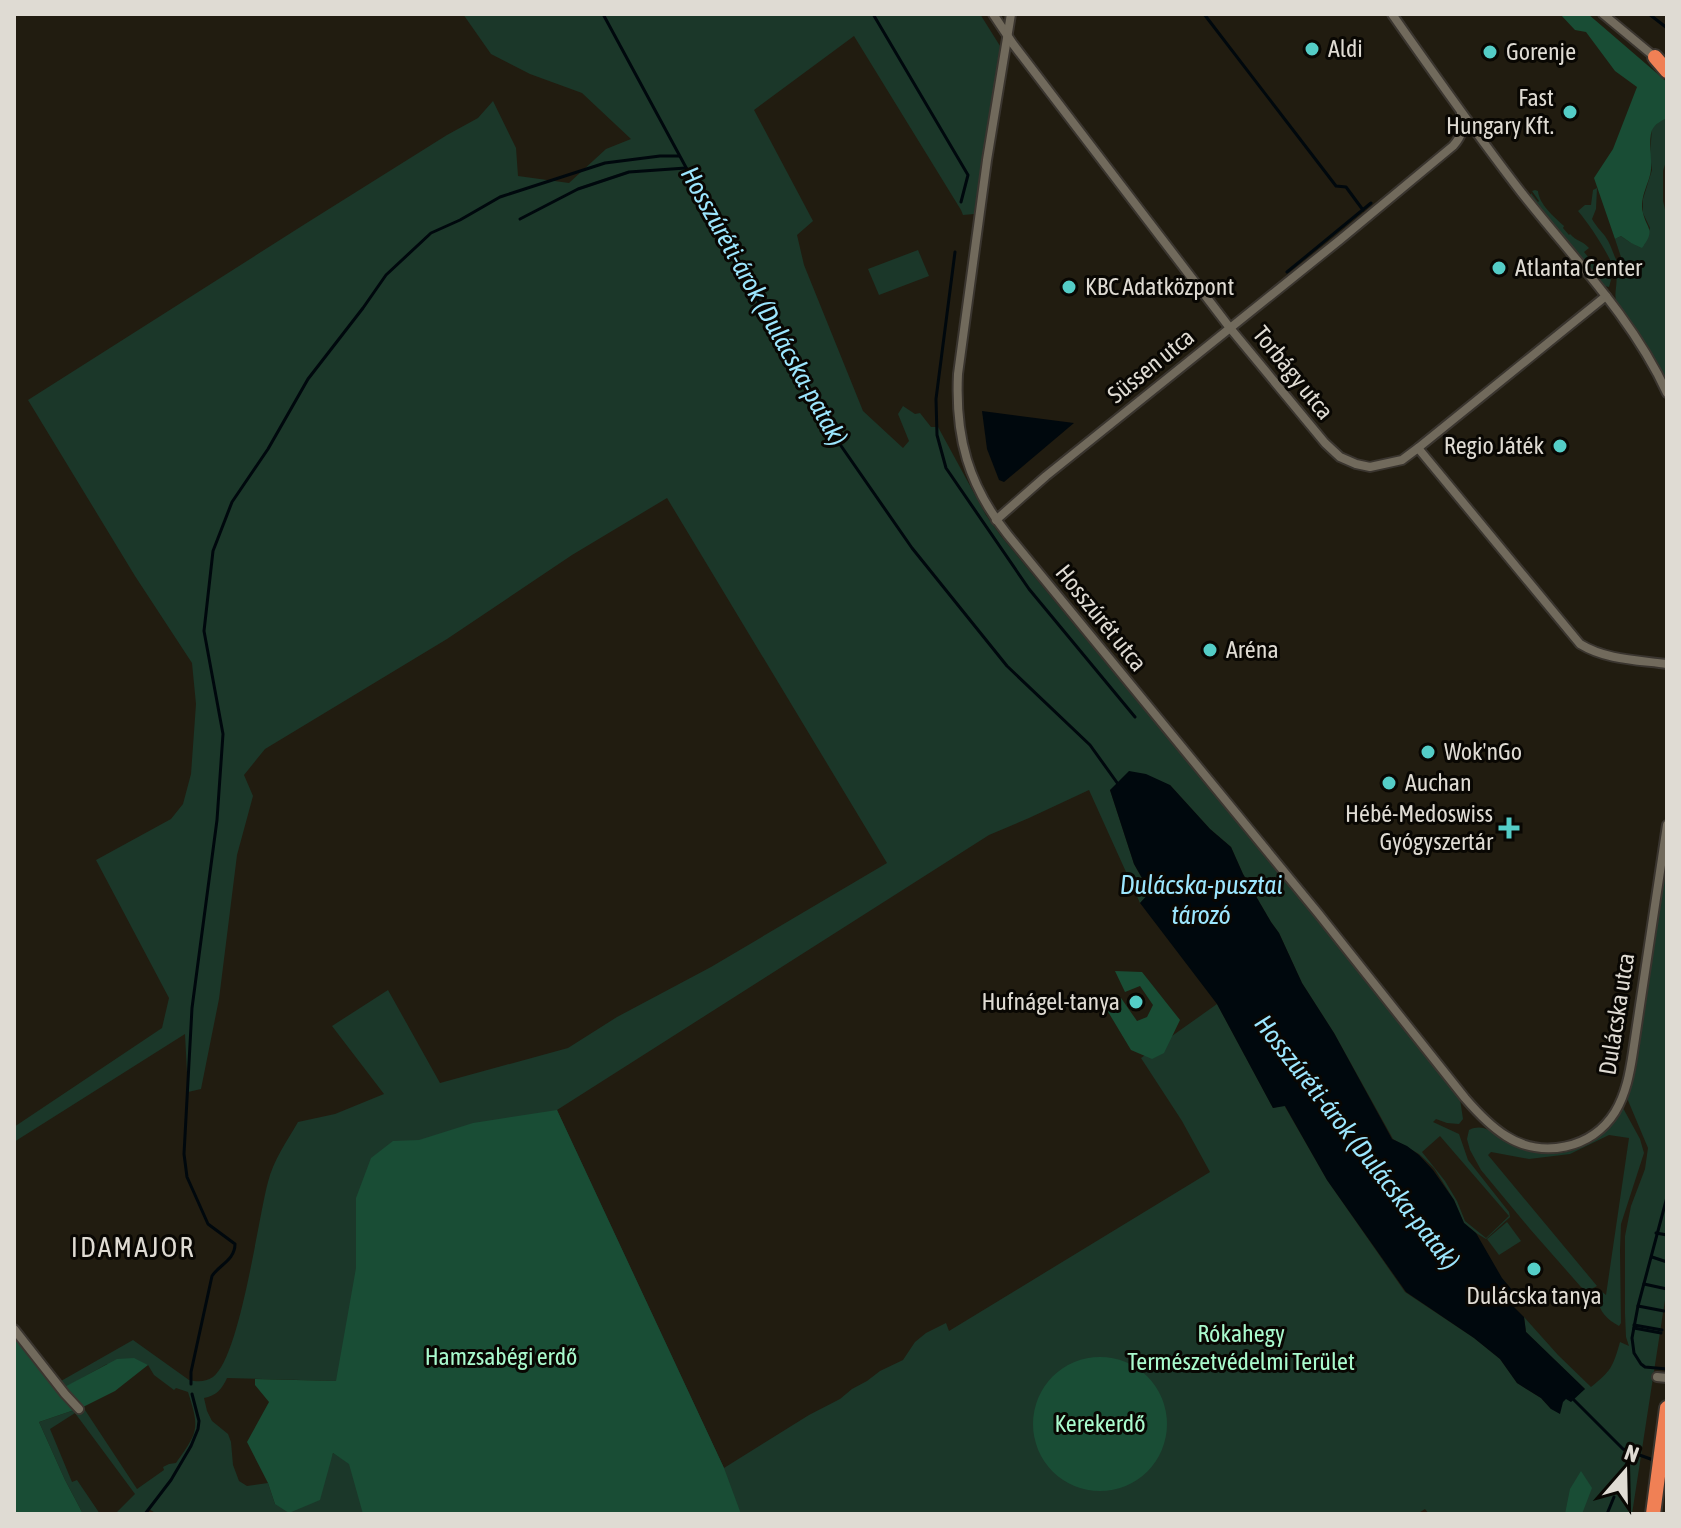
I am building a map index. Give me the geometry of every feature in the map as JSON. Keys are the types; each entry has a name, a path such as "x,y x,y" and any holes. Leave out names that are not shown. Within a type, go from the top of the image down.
{"highway":[{"path":"1651,1514 1667,1408"}],"street":[{"name":"Torbágy utca","path":"993,14 1230,328 1311,427 1340,457 1370,467 1402,460 1606,296"},
{"path":"1008,37 1011,14"},
{"path":"1392,14 1461,113 1638,339 1667,393"},
{"path":"1603,14 1663,64"},
{"name":"Hosszúrét utca","path":"1008,37 996,99 958,374 959,430 978,490 996,520 1318,913 1465,1098 1490,1124"},
{"name":"Süssen utca","path":"996,520 1453,146 1463,131 1461,113"},
{"path":"1418,448 1580,644 1606,656 1667,664"},
{"name":"Dulácska utca","path":"1490,1124 1515,1142 1538,1148 1561,1148 1590,1137 1615,1112 1623,1095 1633,1052 1667,825"},
{"path":"14,1329 79,1409"}],"green space":[{"name":"Rókahegy Természetvédelmi Terület","path":"463,14 980,14 1000,46 974,214 963,215 854,36 754,110 813,221 797,235 804,265 863,411 903,448 909,441 898,414 903,406 915,414 920,413 931,427 938,427 986,515 1001,536 1304,903 1460,1099 1463,1119 1459,1124 1436,1119 1433,1122 1459,1134 1468,1160 1510,1217 1486,1239 1476,1233 1464,1223 1434,1168 1419,1154 1393,1139 1334,1033 1302,983 1279,933 1243,874 1231,847 1170,785 1110,790 1134,864 1150,893 1140,903 1089,790 989,835 557,1110 724,1468 840,1399 880,1371 903,1360 915,1342 926,1333 946,1323 949,1331 1210,1172 1182,1121 1141,1058 1217,1004 1273,1108 1284,1105 1327,1180 1405,1292 1474,1338 1500,1359 1517,1383 1541,1398 1551,1409 1585,1389 1526,1332 1524,1317 1591,1387 1610,1368 1620,1342 1629,1346 1625,1314 1625,1236 1631,1206 1645,1169 1648,1148 1627,1098 1636,1069 1667,861 1667,1287 1632,1514 1429,1514 1425,1509 1417,1514 157,1514 149,1509 145,1514 115,1514 135,1494 75,1413 50,1429 72,1482 77,1480 100,1514 83,1514 39,1422 83,1407 137,1489 164,1470 163,1467 176,1463 193,1437 194,1414 188,1392 174,1390 154,1375 148,1365 107,1364 57,1392 14,1334 14,1321 61,1381 133,1340 189,1380 201,1381 213,1377 223,1364 240,1316 270,1174 298,1122 335,1114 384,1094 332,1026 388,990 440,1083 568,1048 887,863 667,498 572,555 447,639 265,749 244,775 253,796 237,855 219,999 201,1089 188,1092 185,1034 14,1142 14,1127 162,1028 169,998 96,860 171,819 183,804 191,774 196,704 192,663 28,400 478,118 493,101 516,148 518,176 569,183 606,149 631,139 582,93 530,74 491,54","holes":["1440,1136 1509,1216 1486,1238 1465,1221 1445,1181 1422,1152","227,1378 336,1381 349,1463 333,1453 329,1464 275,1504 268,1483 247,1486 239,1481 228,1434 212,1421 204,1398 218,1391"]},
{"path":"1560,14 1588,14 1667,82 1667,118 1655,126 1651,135 1651,169 1642,207 1650,233 1642,248 1621,236 1615,239 1594,178 1613,149 1637,87 1615,71 1586,32 1575,30"},
{"path":"1667,118 1663,201 1667,218 1667,381 1649,348 1616,301 1613,267 1600,241 1578,211 1585,205 1591,205 1593,190 1597,188 1592,219 1608,241 1618,264 1626,272 1615,239 1621,236 1631,243 1644,245 1650,228 1643,213 1643,199 1652,170 1652,128"},
{"path":"1535,190 1569,235 1589,248 1584,252 1603,275 1608,272 1611,280 1609,287 1604,286 1531,196 1531,193 1539,201 1532,191"},
{"path":"918,250 929,276 879,295 868,269"},
{"path":"1115,971 1142,972 1180,1020 1164,1053 1152,1059 1131,1050 1101,1000 1121,998 1137,1021 1147,1017 1153,1005 1140,986 1125,992"},
{"path":"1623,1108 1644,1153 1621,1224 1619,1326 1602,1311 1598,1302 1600,1290 1606,1295 1629,1138 1609,1135 1570,1154 1529,1159 1491,1152 1488,1155 1597,1286 1588,1291 1581,1287 1481,1170 1467,1139 1469,1130 1481,1128 1530,1151 1561,1153 1591,1143 1614,1122"},
{"name":"Hamzsabégi erdő","path":"557,1110 724,1468 741,1514 363,1514 349,1464 333,1453 320,1500 289,1513 275,1504 247,1442 269,1402 255,1385 255,1379 336,1381 356,1268 356,1198 371,1158 393,1141 419,1140 473,1123"},
{"path":"1507,1222 1521,1241 1499,1255 1487,1239"},
{"path":"14,1334 57,1391 117,1359 134,1358 148,1365 115,1391 83,1407 39,1422 83,1514 14,1514"},
{"name":"Kerekerdő","path":"1100,1357 1126,1362 1147,1377 1162,1398 1167,1424 1162,1450 1147,1471 1126,1486 1100,1491 1074,1486 1053,1471 1038,1450 1033,1424 1038,1398 1053,1377 1074,1362"},
{"path":"1581,1471 1592,1488 1582,1514 1565,1514 1570,1489"}],"water":[{"path":"982,411 1074,423 1004,482 999,480 987,449"},
{"name":"Dulácska-pusztai tározó","path":"1129,771 1146,774 1170,785 1231,847 1243,874 1279,933 1302,983 1334,1033 1392,1139 1419,1155 1433,1170 1454,1200 1464,1223 1476,1233 1502,1278 1518,1297 1514,1307 1524,1317 1526,1332 1585,1389 1571,1402 1566,1399 1563,1402 1560,1414 1517,1383 1500,1359 1474,1338 1406,1292 1327,1180 1285,1106 1273,1108 1217,1004 1140,903 1150,892 1134,864 1110,790"}],"waterway":[{"name":"Hosszúréti-árok (Dulácska-patak)","path":"603,14 821,417 912,548 1007,666 1090,745 1118,784"},
{"path":"873,14 968,175 961,202"},
{"path":"1204,14 1336,186 1346,187 1363,210"},
{"path":"1649,14 1667,28"},
{"path":"191,1384 212,1276 230,1258 235,1244 208,1224 187,1177 184,1154 192,1008 217,820 223,734 204,631 213,551 232,502 268,449 308,379 386,275 431,233 500,197 605,163 679,156"},
{"path":"520,219 578,189 629,172 686,168"},
{"path":"1287,272 1371,203"},
{"path":"955,252 936,399 937,435 946,468 1029,589 1135,717"},
{"path":"1667,1197 1632,1338 1634,1353 1641,1364 1667,1369"},
{"path":"1656,1233 1667,1235"},
{"path":"1652,1257 1667,1262"},
{"path":"1644,1284 1667,1289"},
{"path":"1638,1306 1664,1311"},
{"path":"1634,1325 1662,1330"},
{"path":"1634,1328 1661,1333"},
{"path":"145,1514 171,1480 198,1429 192,1394"},
{"name":"Hosszúréti-árok (Dulácska-patak)","path":"1571,1397 1623,1449 1656,1461"},
{"path":"1617,1490 1631,1452"},
{"path":"1607,1514 1614,1497"}],"place":[{"name":"Aldi","path":"1312,49"},
{"name":"Gorenje","path":"1490,52"},
{"name":"Fast Hungary Kft.","path":"1570,112"},
{"name":"Atlanta Center","path":"1499,268"},
{"name":"KBC Adatközpont","path":"1069,287"},
{"name":"Regio Játék","path":"1560,446"},
{"name":"Aréna","path":"1210,650"},
{"name":"Wok'nGo","path":"1428,752"},
{"name":"Auchan","path":"1389,783"},
{"name":"Hébé-Medoswiss Gyógyszertár","path":"1509,828"},
{"name":"Hufnágel-tanya","path":"1136,1002"},
{"name":"Dulácska tanya","path":"1534,1269"}],"district":[{"name":"IDAMAJOR","path":"133,1247"}]}
